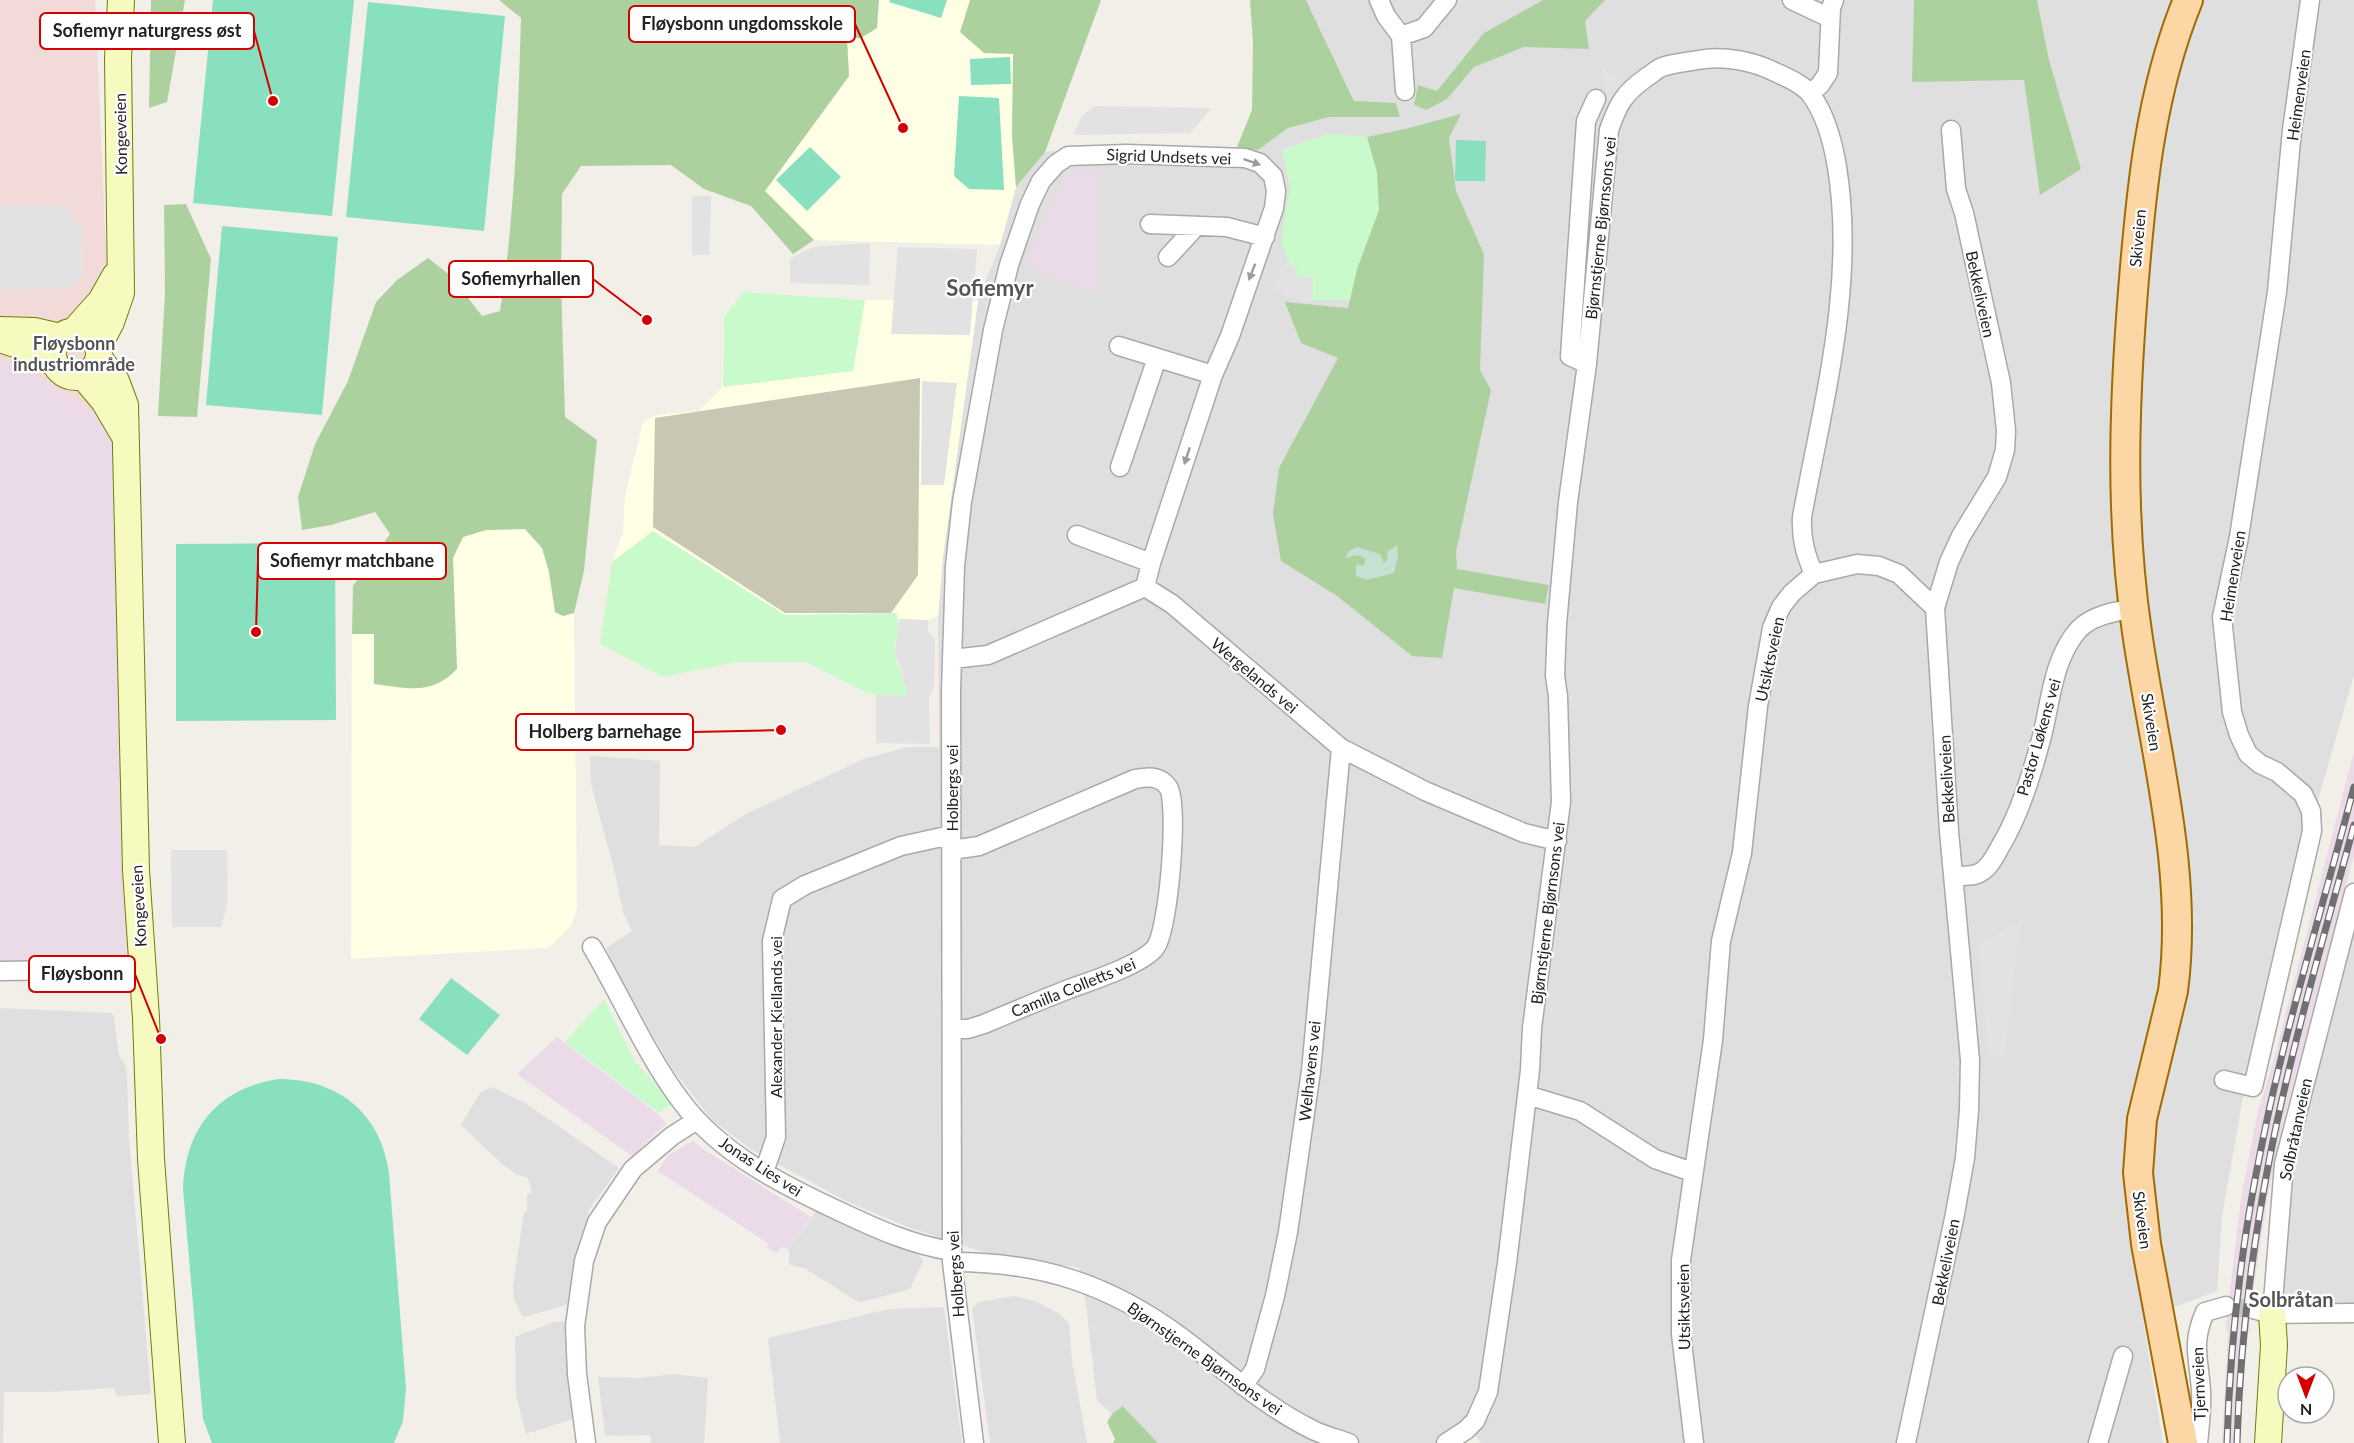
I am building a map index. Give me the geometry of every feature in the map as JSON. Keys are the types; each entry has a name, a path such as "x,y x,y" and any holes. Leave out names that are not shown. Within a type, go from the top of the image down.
{"main road":[{"name":"Kongeveien","path":"121,0 118,58 121,293 111,322 93,360 104,401 127,440 136,870 151,1158 172,1443"},
{"name":"Skiveien","path":"2182,1443 2144,1233 2138,1183 2139,1138 2142,1119 2169,1014 2176,969 2176,894 2170,831 2134,609 2126,526 2124,462 2127,360 2146,156 2171,45 2188,0"},
{"name":"Kongeveien","path":"67,334 101,301 119,268"},
{"path":"0,330 88,334 93,360 66,376 54,363 28,348 0,339"},
{"path":"54,363 53,350 67,334"},
{"name":"Solbråtanveien","path":"2262,1311 2274,1345 2268,1443"}],"street":[{"path":"1379,0 1386,16 1401,36 1405,91"},
{"path":"1401,36 1424,28 1447,0"},
{"path":"1792,0 1832,9 1828,73 1821,85 1810,94 1825,121 1834,145 1840,184 1843,253 1841,297 1802,517 1801,532 1805,553 1814,574 1857,564 1879,566 1899,574 1935,608"},
{"name":"Heimenveien","path":"2224,1080 2253,1087 2312,831 2312,812 2303,794 2277,772 2248,754 2239,735 2232,712 2222,618 2239,537 2277,292 2292,130 2310,0"},
{"name":"Bjørnstjerne Bjørnsons vei","path":"1446,1443 1475,1421 1488,1392 1508,1263 1527,1095 1532,1028 1561,802 1558,696 1555,676 1557,624 1568,502 1587,364 1609,130 1618,105 1631,88 1662,67 1705,58 1733,60 1763,66 1789,79 1810,94"},
{"name":"Bjørnstjerne Bjørnsons vei","path":"1587,364 1570,356 1586,121 1596,99"},
{"name":"Bekkeliveien","path":"1906,1443 1954,1219 1968,1129 1970,1060 1949,831 1935,608 1949,562 1961,536 1997,477 2005,450 2006,431 2001,383 1964,213 1956,189 1951,130"},
{"name":"Sigrid Undsets vei","path":"1068,156 1127,154 1245,158 1260,163 1274,176 1276,190 1274,208 1265,237 1230,336 1213,375 1145,587"},
{"name":"Holbergs vei","path":"974,1443 952,1257 954,566 962,501 993,330 1009,265 1030,204 1041,181 1056,164 1068,156"},
{"path":"1150,224 1227,227 1265,237"},
{"path":"1168,256 1192,231 1192,226"},
{"path":"1119,346 1213,375"},
{"path":"1120,466 1157,358"},
{"path":"1077,535 1151,563"},
{"name":"Utsiktsveien","path":"1694,1443 1681,1334 1681,1260 1713,1040 1721,941 1742,853 1758,706 1772,628 1781,607 1792,593 1814,574"},
{"path":"952,659 988,655 1145,587"},
{"name":"Wergelands vei","path":"1145,587 1172,604 1341,748 1425,791 1524,833 1557,841"},
{"name":"Pastor Løkens vei","path":"1954,876 1980,873 1989,865 2007,836 2039,745 2052,687 2064,651 2080,628 2099,616 2134,609"},
{"name":"Welhavens vei","path":"1243,1386 1255,1368 1275,1296 1288,1232 1311,1071 1341,748"},
{"name":"Camilla Colletts vei","path":"952,842 979,846 1135,779 1151,776 1162,780 1170,789 1173,811 1168,907 1161,938 1155,949 1142,959 984,1024 968,1029 952,1029"},
{"name":"Alexander Kiellands vei","path":"764,1172 776,1137 772,941 782,898 805,885 901,846 952,842"},
{"name":"Solbråtanveien","path":"2262,1311 2284,1164 2354,893"},
{"name":"Jonas Lies vei","path":"592,947 664,1076 682,1103 697,1120 734,1152 786,1186 888,1234 952,1257"},
{"path":"0,971 142,969"},
{"path":"1527,1095 1580,1112 1655,1158 1692,1172"},
{"path":"586,1443 577,1374 575,1326 584,1261 597,1222 633,1169 672,1136 697,1120"},
{"name":"Bjørnstjerne Bjørnsons vei","path":"952,1257 1033,1268 1074,1279 1111,1293 1180,1336 1243,1386 1316,1432 1349,1443"},
{"name":"Tjernveien","path":"2198,1443 2202,1410 2196,1345 2197,1331 2205,1312 2226,1306"},
{"path":"2262,1311 2354,1313"},
{"path":"2098,1443 2123,1356"}],"shaded area":[{"path":"0,0 95,0 114,428 16,362 0,361"},
{"path":"879,0 970,0 984,53 1013,54 1012,135 1016,187 1000,245 814,240 765,191 849,77 847,38 877,28"},
{"path":"1306,0 1914,0 1913,81 2024,80 2040,194 2049,60 2037,0 2354,0 2354,675 2302,856 2244,1091 2222,1217 2217,1291 2143,1319 2163,1443 1481,1443 1464,1419 1436,1438 1440,1443 1158,1443 1124,1406 1112,1414 1097,1400 1085,1296 1079,1268 987,1253 910,1228 844,1200 752,1150 712,1120 671,1067 615,969 606,948 632,931 623,912 591,784 590,756 660,761 659,845 695,847 746,814 864,759 907,747 939,747 938,616 943,557 978,301 1000,245 1016,187 1045,152 1102,145 1237,147 1258,150 1288,128 1329,117 1400,116 1396,103 1355,102"},
{"path":"1602,68 1631,88 1618,105 1605,91"},
{"path":"1095,106 1212,108 1190,133 1073,135 1082,116"},
{"path":"1067,170 1096,170 1096,295 1024,265"},
{"path":"692,196 711,196 709,255 692,255"},
{"path":"0,205 70,206 70,218 81,221 83,274 69,288 0,290"},
{"path":"870,243 869,285 790,283 790,259 813,247"},
{"path":"898,247 977,249 970,335 891,334"},
{"path":"1288,261 1297,267 1296,276 1313,277 1312,301 1302,301 1273,289 1282,266"},
{"path":"744,292 865,300 978,301 943,557 938,616 928,620 899,619 895,651 876,695 867,693 805,662 738,662 663,677 600,644 612,562 623,533 625,495 643,422 656,415 699,411 722,388 724,316"},
{"name":"Fløysbonn industriområde","path":"0,361 16,362 114,428 135,974 0,972"},
{"path":"920,378 918,575 891,613 785,613 653,527 655,418"},
{"path":"922,381 957,383 944,485 921,485"},
{"path":"525,529 542,548 563,616 574,613 577,908 571,926 548,948 351,959 352,634 374,634 457,669 453,558 463,537 486,530"},
{"path":"1397,545 1398,557 1394,573 1366,580 1356,576 1356,566 1358,564 1363,566 1366,559 1358,555 1345,558 1349,551 1358,547 1380,554 1384,563 1388,558 1387,552"},
{"path":"899,619 928,620 928,632 935,638 934,688 929,697 930,744 876,743 876,695 908,695 895,651"},
{"path":"2354,751 2354,855 2284,1119 2267,1201 2249,1325 2251,1331 2247,1331 2241,1388 2240,1443 2222,1443 2228,1331 2225,1331 2241,1199 2257,1115 2274,1059"},
{"path":"171,850 227,850 228,901 221,927 172,927"},
{"path":"2354,913 2354,1307 2293,1308 2279,1297 2294,1149"},
{"path":"2021,920 2005,1056 1988,1056 1978,945"},
{"path":"0,1008 112,1013 119,1055 126,1067 127,1076 129,1138 151,1394 117,1396 114,1388 4,1392 3,1443 0,1443"},
{"path":"557,1037 658,1114 666,1124 632,1156 517,1074"},
{"path":"492,1087 525,1103 619,1168 588,1211 589,1219 568,1304 525,1317 522,1316 514,1299 513,1285 524,1213 527,1211 527,1194 532,1193 528,1178 516,1174 501,1163 461,1125 480,1093"},
{"path":"693,1141 811,1217 789,1250 782,1247 777,1253 766,1247 768,1243 658,1171 668,1155"},
{"path":"816,1211 920,1256 923,1261 910,1289 862,1302 855,1300 806,1269 789,1264 789,1250"},
{"path":"1014,1296 1035,1301 1060,1314 1069,1324 1072,1361 1087,1443 990,1443 972,1308 979,1302"},
{"path":"944,1307 962,1443 780,1443 768,1338 889,1309"},
{"path":"565,1321 571,1369 572,1419 526,1434 516,1395 516,1336 555,1322"},
{"path":"675,1374 708,1378 704,1443 651,1443 651,1435 605,1436 598,1377 639,1378"}],"green space":[{"path":"151,0 185,0 167,102 149,108"},
{"path":"213,0 354,0 332,216 193,203"},
{"path":"499,0 879,0 877,28 861,38 847,38 849,76 765,191 814,240 793,254 751,206 704,189 671,165 581,166 562,194 561,281 565,417 597,440 584,571 574,613 563,616 555,612 549,572 542,548 525,529 486,530 463,537 453,558 457,669 447,678 428,687 408,688 374,684 374,634 352,634 353,586 390,534 375,512 331,525 302,530 298,497 315,444 348,381 376,302 397,280 428,258 451,276 482,316 500,311 512,202 521,18"},
{"path":"890,0 947,0 941,18 889,2"},
{"path":"970,0 1101,0 1045,152 1016,187 1012,135 1013,54 984,53 960,32"},
{"path":"1250,0 1306,0 1354,101 1396,103 1400,117 1329,117 1288,128 1258,150 1237,147 1252,110 1253,43"},
{"path":"1543,0 1605,0 1585,21 1589,49 1524,47 1474,67 1447,99 1426,110 1414,105 1418,85 1437,91 1484,33"},
{"path":"1914,0 2037,0 2049,60 2081,169 2040,195 2024,80 1912,82"},
{"path":"368,2 505,16 484,231 346,217"},
{"path":"1010,57 1011,84 971,85 970,59"},
{"path":"959,96 999,98 1004,190 969,189 954,176"},
{"path":"1461,114 1449,138 1456,191 1484,254 1480,370 1491,390 1456,552 1457,569 1549,585 1545,604 1454,588 1442,658 1412,656 1337,596 1281,561 1273,514 1279,468 1338,358 1301,343 1285,302 1348,308 1377,173 1367,137"},
{"path":"1328,134 1367,137 1377,173 1379,210 1357,269 1350,300 1312,301 1313,278 1296,276 1281,244 1290,186 1282,150"},
{"path":"1456,140 1486,141 1485,181 1455,181"},
{"path":"810,147 841,177 807,211 776,180"},
{"path":"186,204 211,259 197,417 158,416 165,292 164,205"},
{"path":"222,226 338,237 322,415 206,405"},
{"path":"744,292 865,300 853,371 723,387 724,316"},
{"path":"653,531 785,615 896,613 898,628 895,652 908,695 867,693 805,662 738,662 663,677 600,644 612,562"},
{"path":"335,543 336,720 176,721 176,544"},
{"path":"451,978 500,1015 467,1055 419,1019"},
{"path":"604,999 635,1062 674,1103 659,1113 565,1042"},
{"path":"279,1079 320,1085 338,1093 366,1117 377,1133 384,1152 389,1173 406,1389 403,1421 394,1443 212,1443 203,1419 183,1189 185,1167 190,1147 209,1114 239,1091"},
{"path":"1123,1406 1158,1443 1113,1443 1115,1439 1107,1422 1112,1414"}],"tunnel":[{"path":"2226,1306 2253,1309"}],"railway":[{"path":"2227,1443 2238,1295 2254,1185 2281,1058 2354,787"},
{"path":"2237,1443 2248,1296 2271,1151 2299,1028 2354,825"}],"place":[{"name":"Sofiemyr naturgress øst","path":"273,101"},
{"name":"Fløysbonn ungdomsskole","path":"903,128"},
{"name":"Sofiemyrhallen","path":"647,320"},
{"name":"Sofiemyr matchbane","path":"256,632"},
{"name":"Holberg barnehage","path":"781,730"},
{"name":"Fløysbonn","path":"161,1039"}],"district":[{"name":"Sofiemyr","path":"990,287"},
{"name":"Fløysbonn industriområde","path":"74,353"},
{"name":"Solbråtan","path":"2291,1299"}]}
